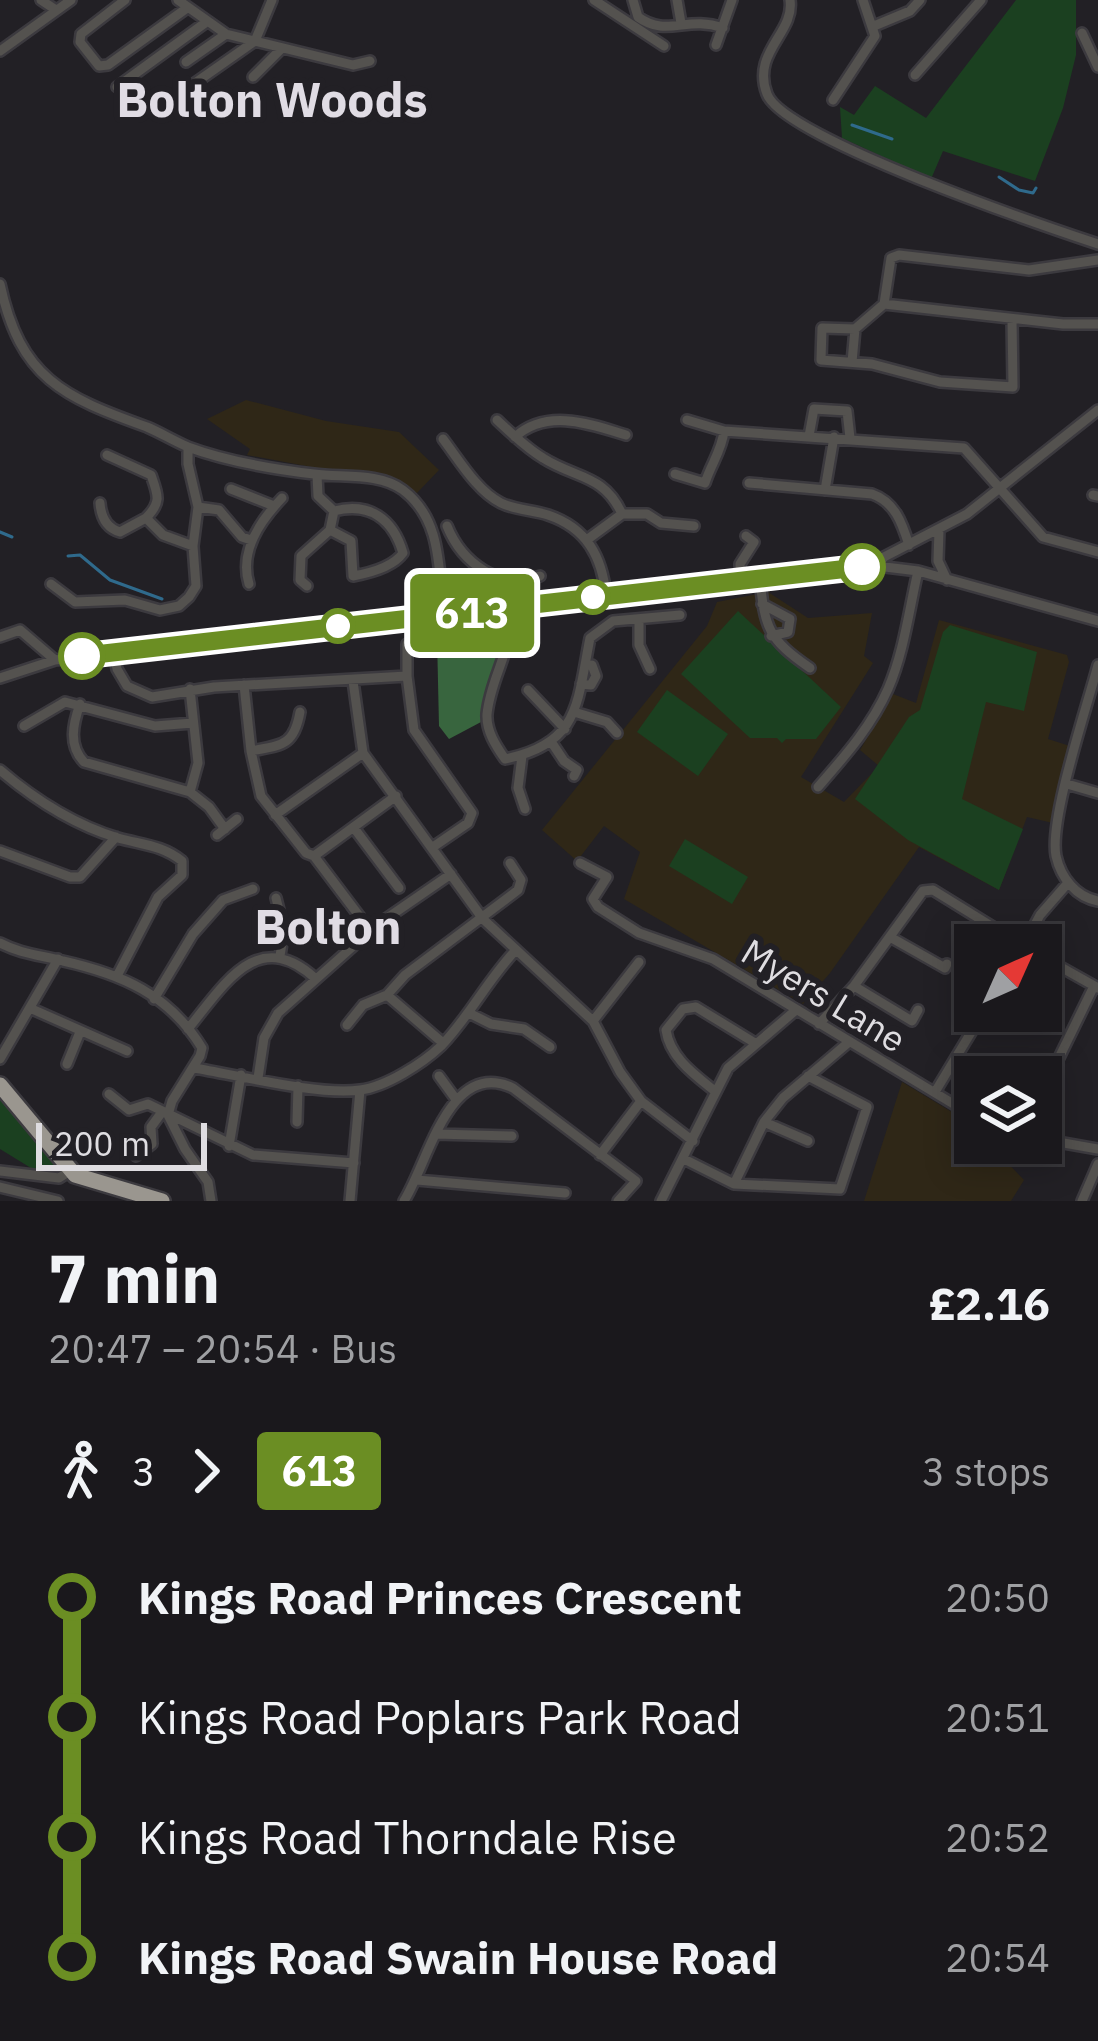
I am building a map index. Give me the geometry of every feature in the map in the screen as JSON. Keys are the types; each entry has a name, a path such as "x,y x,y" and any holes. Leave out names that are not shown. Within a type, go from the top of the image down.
{"highway":[{"path":"0,1085 71,1171 163,1201"}],"street":[{"path":"40,0 56,10"},
{"path":"0,51 70,0"},
{"path":"125,0 81,34 80,42 99,66 108,65 183,4 226,34 353,65 370,61"},
{"path":"195,83 255,41 272,0"},
{"path":"594,0 664,46"},
{"path":"633,0 638,17 655,27 704,21 723,28"},
{"path":"677,0 681,23"},
{"path":"716,45 732,0"},
{"path":"790,0 788,21 764,67 766,93 785,117 976,202 1098,244"},
{"path":"833,100 875,36 863,0"},
{"path":"874,26 910,11 920,0"},
{"path":"915,75 981,0"},
{"path":"117,87 205,22"},
{"path":"1082,33 1098,67"},
{"path":"187,62 226,34"},
{"path":"254,76 282,48"},
{"path":"1012,319 1012,387 928,380 893,368 821,360 822,328 855,329 884,304 887,269 891,258 899,255 1029,270 1098,260"},
{"path":"0,284 17,341 53,384 108,416 252,465 376,479 405,491 436,536 444,611"},
{"path":"884,304 1098,324"},
{"path":"852,362 855,329"},
{"path":"809,436 814,409 848,411 850,438"},
{"path":"877,566 884,557 939,530 1003,489 1098,410"},
{"path":"497,419 544,459 599,484 614,496 622,514"},
{"path":"515,437 556,419 626,435"},
{"path":"687,420 724,431 964,448 1043,537 1098,552"},
{"path":"675,474 705,483 713,457 722,448 724,431"},
{"path":"825,490 835,436"},
{"path":"442,439 500,503 552,516 588,539 599,556 606,595"},
{"path":"920,458 925,442"},
{"path":"51,584 75,602 124,600 171,609 179,606 196,586 193,546 198,507 188,447"},
{"path":"100,503 101,515 120,532 146,518 160,499 151,475 106,455"},
{"path":"317,475 318,496 334,511"},
{"path":"749,483 885,499 896,512 908,545"},
{"path":"231,489 278,502 251,541 245,572 249,584"},
{"path":"330,530 351,542 353,576 377,570 403,553 388,523 376,513 353,506 334,511"},
{"path":"198,507 219,510 251,541"},
{"path":"301,583 301,556 330,530 334,511"},
{"path":"588,539 622,514 647,514 670,531 694,526"},
{"path":"146,518 163,535 193,546"},
{"path":"447,526 465,555 493,576 512,581 541,576"},
{"path":"939,530 938,561 947,580"},
{"path":"741,582 740,565 754,542 746,536"},
{"path":"440,567 454,566 465,555"},
{"path":"0,678 55,659 444,611 877,566 918,572 1098,621"},
{"path":"818,787 850,752 888,690 918,572"},
{"path":"760,580 771,636 810,668"},
{"path":"762,604 790,619 788,632 771,636"},
{"path":"511,605 509,643 487,715 492,739 505,759 551,743 565,729 574,712 590,638 613,621 680,615"},
{"path":"638,621 639,645 650,669"},
{"path":"0,637 20,630 55,659"},
{"path":"407,644 414,730 472,813 468,823 434,847"},
{"path":"115,652 117,669 127,686 152,697 190,689 406,676"},
{"path":"581,684 591,685 596,676 592,665"},
{"path":"1098,665 1058,821 1056,855 1067,884 1098,901"},
{"path":"353,681 363,753 483,919 593,1021 641,1101 693,1141"},
{"path":"244,685 251,751 262,796 360,917"},
{"path":"190,689 198,763 190,792"},
{"path":"528,690 565,729"},
{"path":"24,726 65,702 155,726 193,723"},
{"path":"80,704 72,728 77,755 84,762 190,792 209,807 220,832 237,819"},
{"path":"251,751 282,745 296,733 300,712"},
{"path":"574,712 607,722 617,734"},
{"path":"551,743 577,770 574,776"},
{"path":"275,815 363,753"},
{"path":"522,756 518,788 526,803"},
{"path":"0,770 30,796 116,837 165,848 182,861 182,874 142,921 118,974"},
{"path":"1067,784 1098,793"},
{"path":"314,856 396,796"},
{"path":"354,828 399,888"},
{"path":"0,850 80,877 116,837"},
{"path":"346,1025 363,1005 387,995 404,975 521,887 510,862"},
{"name":"Myers Lane","path":"580,863 607,877 593,899 598,907 639,933 713,959 954,1104"},
{"path":"258,1078 264,1038 278,1013 377,925 452,874"},
{"path":"1035,924 1067,884"},
{"path":"154,999 193,934 223,900 253,889"},
{"path":"819,1024 854,986 923,891 933,890 989,924"},
{"path":"276,898 284,930 280,956"},
{"path":"890,937 945,968 947,964"},
{"path":"2,947 118,974 154,999 202,1048 165,1113 151,1127 152,1144 136,1156"},
{"path":"194,1068 298,1086 360,1090 428,1057 469,1013 478,993 514,951"},
{"path":"188,1029 251,960 280,956 316,979"},
{"path":"0,1059 58,959"},
{"path":"593,1021 639,962"},
{"path":"1060,1056 1096,987 1062,968"},
{"path":"854,986 912,1022 919,1010"},
{"path":"387,995 443,1043"},
{"path":"716,1092 686,1068 668,1043 666,1030 683,1009 696,1007 755,1043"},
{"path":"32,1009 128,1051"},
{"path":"661,1201 728,1068 796,1010"},
{"path":"469,1013 491,1024 524,1029 550,1047"},
{"path":"67,1064 80,1032"},
{"path":"935,1092 971,1032"},
{"path":"734,1184 764,1121 783,1097 849,1042"},
{"path":"229,1146 241,1076"},
{"path":"439,1076 455,1098"},
{"path":"684,1159 734,1184 840,1189 867,1107 808,1076"},
{"path":"404,1201 455,1098 482,1082 497,1081 513,1088 635,1181 618,1201"},
{"path":"297,1122 298,1086"},
{"path":"350,1201 360,1090"},
{"path":"109,1094 129,1110 148,1104 253,1155 355,1162"},
{"path":"600,1155 641,1101"},
{"path":"165,1113 208,1182 212,1201"},
{"path":"764,1121 808,1141"},
{"path":"436,1134 512,1136"},
{"path":"1062,1143 1098,1149"},
{"path":"1082,1201 1098,1164"},
{"path":"0,1171 59,1178 71,1171"},
{"path":"417,1180 565,1193"},
{"path":"0,1187 58,1201"}],"shaded area":[{"path":"246,400 326,421 399,432 439,470 417,493 381,473 247,455 250,449 207,419"},
{"path":"768,592 808,618 872,613 864,656 873,663 801,777 844,802 879,766 860,750 893,694 916,703 939,620 1067,655 1069,662 1048,739 1073,747 1053,823 1027,817 999,890 919,847 803,1004 624,899 640,852 604,826 577,861 542,830 707,626 717,602"},
{"path":"902,1082 954,1113 954,1164 1009,1164 1024,1180 1011,1201 864,1201"}],"green space":[{"path":"1016,0 1076,0 1076,55 1063,108 1035,181 943,151 931,179 842,138 840,107 854,115 875,86 926,118"},
{"path":"738,611 841,707 816,739 782,743 777,738 750,738 681,674"},
{"path":"950,625 1037,652 1024,711 986,702 962,799 1023,829 999,890 908,840 855,799 909,717 920,710 943,632"},
{"path":"501,626 503,646 481,722 449,739 439,726 437,637"},
{"path":"667,690 728,734 698,776 637,732"},
{"path":"685,839 748,877 732,904 669,866"},
{"path":"0,1096 58,1166 51,1172 31,1168 0,1149"}],"waterway":[{"path":"852,125 892,139"},
{"path":"999,177 1019,190 1033,193 1036,188"},
{"path":"0,532 12,537"},
{"path":"68,556 80,555 110,580 162,599"}],"bus line":[{"name":"613","path":"82,656 862,567"}],"district":[{"name":"Bolton Woods","path":"272,99"},
{"name":"Bolton","path":"328,926"}]}
